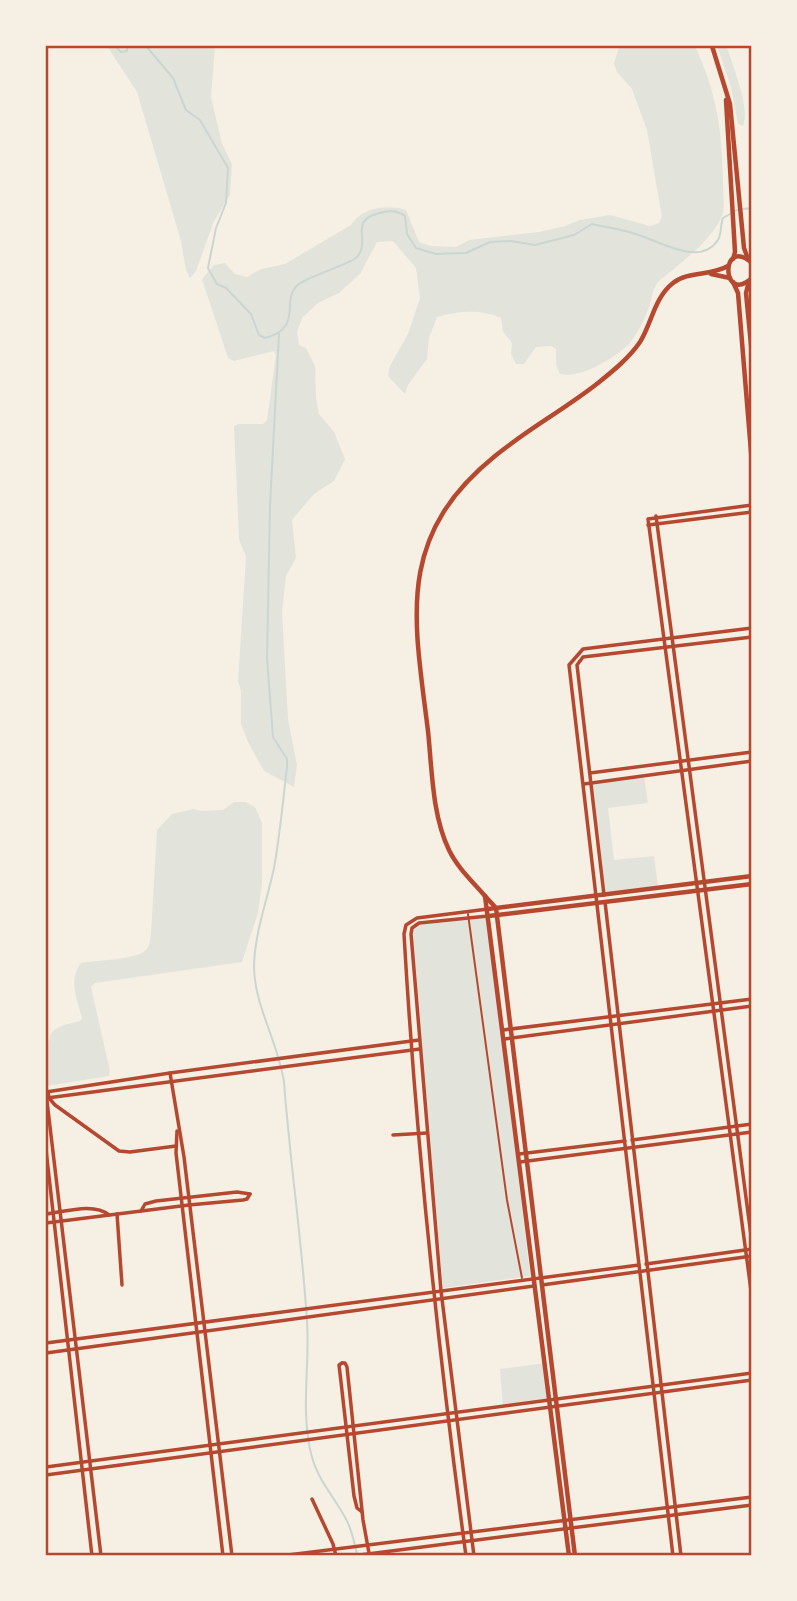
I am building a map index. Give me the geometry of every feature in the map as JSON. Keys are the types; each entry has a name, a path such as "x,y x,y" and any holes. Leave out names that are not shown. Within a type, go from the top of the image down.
{"main road":[{"path":"712,46 725,84 732,119 743,238 750,261"},
{"path":"553,1399 543,1285 496,908 462,870 449,849 438,810 415,621 416,585 426,547 443,512 473,474 535,426 598,383 621,362 641,340 659,300 670,285 681,278 707,274 728,266 733,259 725,84"},
{"path":"733,259 740,257 750,261"},
{"path":"728,266 738,293 748,391 751,464"},
{"path":"707,274 742,284 750,279"},
{"path":"743,351 751,353 746,293 750,279"},
{"path":"742,337 750,337"},
{"path":"488,909 751,876"},
{"path":"489,916 751,884"},
{"path":"485,896 536,1286 575,1556"},
{"path":"569,1528 569,1556"}],"street":[{"path":"745,382 751,381"},
{"path":"751,505 648,518 729,1135 749,1256 751,1298"},
{"path":"648,525 751,512"},
{"path":"656,516 751,1243"},
{"path":"673,1556 569,665 583,649 751,628"},
{"path":"706,634 708,642"},
{"path":"681,1556 577,665 583,657 751,636"},
{"path":"630,643 631,651"},
{"path":"604,646 605,654"},
{"path":"575,657 580,661"},
{"path":"583,774 751,752"},
{"path":"584,784 751,761"},
{"path":"466,1556 432,1292 410,1041 404,934 406,925 417,918 488,909"},
{"path":"474,1556 441,1290 411,939 412,928 419,923 489,916"},
{"path":"503,1030 751,999"},
{"path":"505,1039 751,1006"},
{"path":"101,1556 46,1092 419,1040"},
{"path":"47,1098 419,1049"},
{"path":"170,1073 178,1125 181,1197 223,1556"},
{"path":"47,1098 119,1151 179,1145"},
{"path":"519,1154 751,1124"},
{"path":"520,1162 751,1132"},
{"path":"393,1135 428,1133"},
{"path":"179,1145 189,1197 232,1556"},
{"path":"46,1150 92,1556"},
{"path":"46,1223 243,1200 250,1195 237,1192 181,1197 148,1202 141,1211"},
{"path":"46,1214 95,1209 105,1211 109,1215"},
{"path":"117,1214 122,1285"},
{"path":"46,1343 751,1248"},
{"path":"46,1353 749,1256"},
{"path":"340,1304 341,1312"},
{"path":"440,1358 449,1357"},
{"path":"362,1512 355,1502 341,1363 347,1365 369,1555"},
{"path":"202,1374 210,1373"},
{"path":"46,1467 751,1373"},
{"path":"46,1475 751,1380"},
{"path":"73,1387 81,1386"},
{"path":"280,1556 751,1497"},
{"path":"312,1499 336,1556"},
{"path":"352,1556 751,1505"}],"lane":[{"path":"468,911 506,1200 523,1279"}],"shaded area":[{"path":"107,46 215,46 211,97 222,144 232,164 230,195 214,221 196,271 190,278 137,92"},
{"path":"619,46 695,46 709,80 717,113 724,200 722,216 710,235 658,282 643,321 628,345 605,362 586,371 560,374 556,365 556,349 551,346 536,347 524,364 516,364 511,354 512,343 503,332 501,318 477,312 445,315 437,317 429,338 427,359 408,385 405,394 388,376 390,366 408,334 420,298 416,268 393,241 377,242 360,274 339,293 318,303 302,318 297,332 299,345 306,348 315,366 319,414 334,432 345,459 334,481 314,494 292,520 296,558 286,576 282,612 288,719 297,765 294,787 264,771 248,742 241,724 241,691 238,681 246,557 239,539 234,426 263,424 267,420 276,355 274,351 234,361 228,358 202,279 214,265 225,263 235,274 247,277 261,269 285,264 351,225 361,214 384,207 406,210 419,242 431,246 456,247 469,240 539,232 580,220 610,215 650,226 659,223 662,216 647,130 632,89 617,72 614,64"},
{"path":"717,46 726,46 737,77 745,109 743,126 738,124 731,87"},
{"path":"644,776 648,803 608,808 614,860 654,856 658,887 604,894 592,783"},
{"path":"234,802 245,802 255,807 262,823 262,883 258,913 242,962 95,983 91,987 109,1076 46,1086 49,1038 55,1029 82,1018 74,983 81,963 134,956 148,947 157,830 172,814 193,809 223,810"},
{"path":"488,917 530,1276 443,1288 412,940 414,926 419,923"},
{"path":"546,1363 550,1399 503,1406 500,1369"}],"waterway":[{"path":"115,46 121,52 127,51 127,46"},
{"path":"146,46 173,78 186,110 200,120 228,168 226,203 216,228 208,268 217,284 226,288 251,314 259,335 265,338 284,327 288,320 293,290 312,277 358,256 366,219 384,212 395,211 405,216 407,234 416,248 436,254 466,253 490,242 511,241 535,245 574,235 592,224 630,232 678,250 701,252 718,240 723,218 737,210"},
{"path":"743,209 752,208"},
{"path":"279,334 270,506 267,658 273,737 287,759 287,767 276,856 258,931 254,968 258,997 284,1082 307,1321 307,1433 320,1477 348,1523 357,1554"}]}
